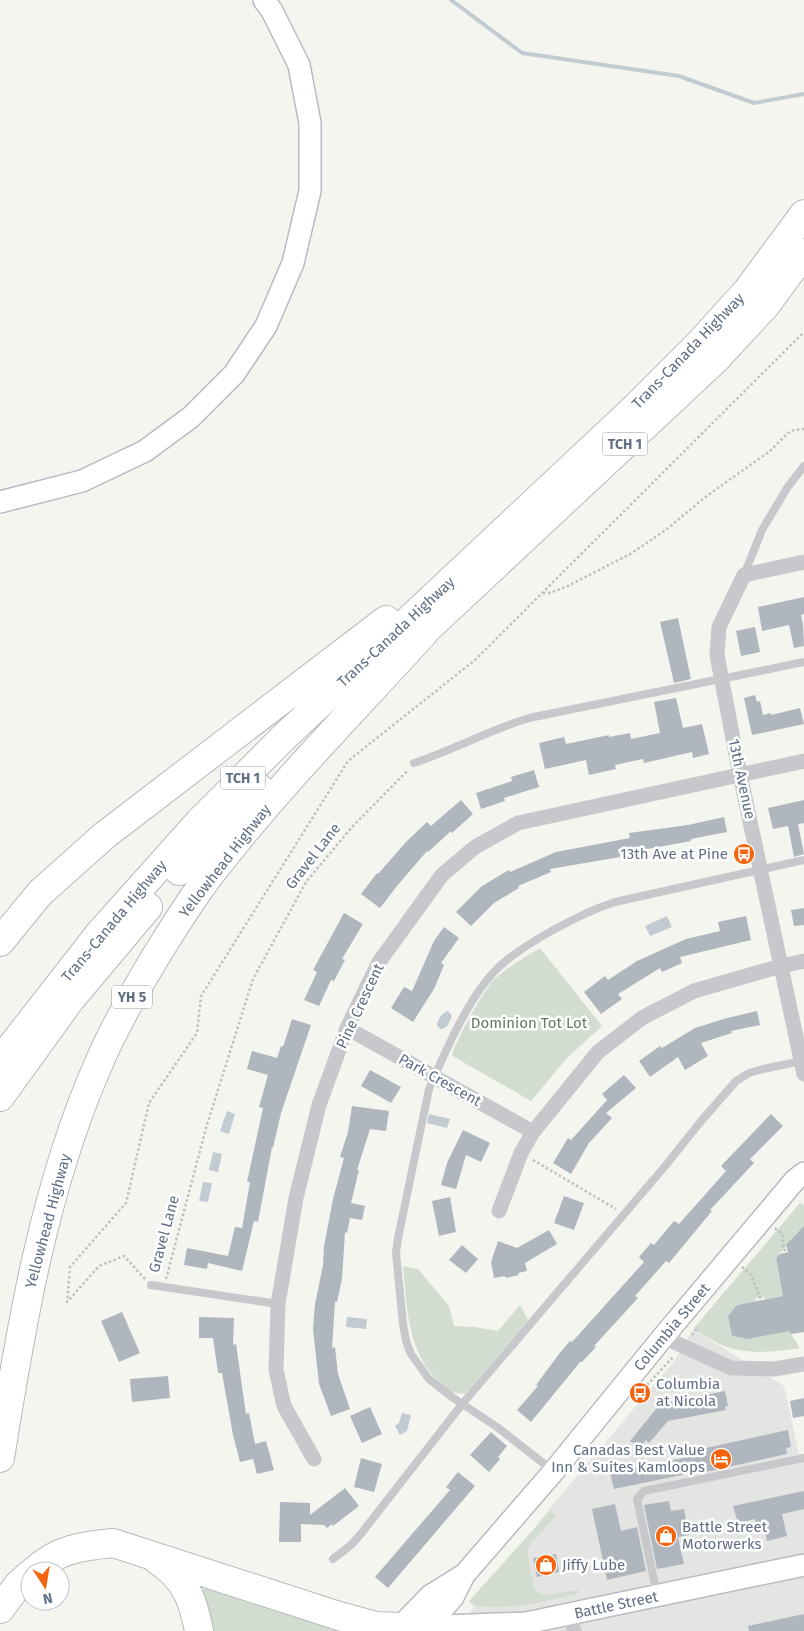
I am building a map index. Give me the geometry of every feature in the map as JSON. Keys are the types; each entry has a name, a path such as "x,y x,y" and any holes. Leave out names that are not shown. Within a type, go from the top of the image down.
{"highway":[{"name":"Trans-Canada Highway","path":"0,1061 99,934 199,822 283,738 636,407 699,344 747,291 804,214"},
{"name":"Trans-Canada Highway","path":"0,1097 70,1000 170,880 278,769 715,360 766,305 804,253"},
{"path":"0,942 40,893 105,836 514,521"},
{"name":"Yellowhead Highway","path":"0,1458 18,1348 33,1276 55,1189 73,1130 98,1065 132,997 178,920 211,872 289,780 434,623"},
{"path":"47,1561 80,1546 113,1543 339,1616 376,1626 411,1629"},
{"path":"143,1552 171,1569 184,1586 195,1612 198,1631"},
{"path":"0,1610 20,1583"}],"main road":[{"path":"0,502 82,480 144,451 191,417 234,374 266,326 293,263 310,191 310,123 299,65 272,11 264,0"},
{"name":"Columbia Street","path":"411,1629 430,1596 464,1575 554,1471 763,1217 795,1180 804,1173"},
{"name":"Battle Street","path":"411,1629 518,1627 572,1623 657,1596 804,1565"}],"street":[{"path":"744,575 804,562"},
{"name":"13th Avenue","path":"744,575 719,627 717,655 740,774 803,1065"},
{"name":"Pine Crescent","path":"314,1460 284,1406 276,1370 278,1304 296,1198 318,1105 347,1028 379,962 442,875 475,847 518,823 804,761"},
{"path":"499,1211 520,1153 533,1132 598,1052 642,1018 694,991 804,961"},
{"name":"Park Crescent","path":"347,1028 533,1132"},
{"path":"663,1337 731,1368 774,1369 804,1364"}],"lane":[{"path":"744,575 762,530 804,466"},
{"path":"414,763 529,718 804,662"},
{"path":"554,1471 497,1427 429,1379 411,1354 406,1341 397,1265 398,1238 429,1089 466,1013 482,987 495,971 528,946 591,911 615,902 804,860"},
{"path":"333,1559 360,1535 463,1403 666,1166 736,1081 749,1073 763,1069 803,1065"},
{"path":"151,1285 278,1304"},
{"path":"657,1596 638,1499 644,1492 804,1458"}],"path":[{"path":"151,1285 124,1256 99,1266 67,1302 70,1266 126,1203 149,1103 197,1033 201,996 348,761 474,660 804,332"},
{"path":"543,592 550,593 568,586 632,553 667,529 704,498 770,450 788,433 804,429"},
{"name":"Gravel Lane","path":"164,1286 206,1128 253,979 306,882 352,827 414,763"},
{"path":"520,1153 624,1214"},
{"path":"763,1217 782,1234 784,1250 787,1250"},
{"path":"731,1255 750,1275 761,1300"}],"shaded area":[{"path":"667,916 672,927 650,936 645,926"},
{"path":"448,1011 452,1016 450,1021 447,1026 440,1029 437,1025 438,1021"},
{"path":"227,1111 235,1114 229,1134 220,1131"},
{"path":"429,1114 450,1119 447,1128 427,1123"},
{"path":"213,1152 222,1154 218,1172 209,1170"},
{"path":"203,1182 212,1183 208,1202 199,1201"},
{"path":"347,1317 367,1319 366,1329 346,1327"},
{"path":"693,1329 784,1386 799,1454 804,1454 804,1631 458,1631 471,1611 551,1507 674,1361"},
{"path":"402,1413 411,1415 407,1431 400,1435 395,1426 399,1423"}],"green space":[{"name":"Dominion Tot Lot","path":"540,948 602,1026 567,1058 531,1101 454,1057 452,1054 470,1016 492,982 509,968"},
{"path":"800,1203 804,1205 804,1231 798,1232 776,1258 783,1296 765,1299 764,1297 755,1298 756,1301 737,1305 728,1316 732,1336 747,1339 790,1331 799,1348 743,1351 724,1346 693,1329"},
{"path":"403,1266 418,1269 449,1306 454,1326 498,1331 520,1305 528,1320 465,1394 454,1393 442,1384 430,1372 415,1345 408,1314"},
{"path":"550,1511 556,1516 531,1543 528,1549 534,1587 538,1592 545,1595 579,1590 577,1594 512,1606 485,1607 472,1605 469,1601"},
{"path":"211,1584 339,1631 211,1631 200,1592"}],"building":[{"path":"804,597 804,614 801,615 804,646 794,648 789,625 762,631 758,607"},
{"path":"678,618 691,679 674,683 660,622"},
{"path":"755,627 760,652 741,656 736,631"},
{"path":"755,695 757,702 760,701 763,715 800,708 804,724 752,735 744,698"},
{"path":"676,698 683,728 702,724 709,754 693,758 692,752 644,763 643,759 615,765 616,769 589,775 586,760 545,769 539,743 564,737 566,744 609,735 609,737 630,733 631,739 660,733 654,702"},
{"path":"534,770 539,787 504,798 505,801 481,809 476,793 512,781 511,777"},
{"path":"461,800 473,814 452,833 451,831 427,851 380,908 361,894 377,873 427,822 431,826"},
{"path":"804,800 804,823 798,824 804,854 794,857 788,826 773,829 768,808"},
{"path":"724,817 727,832 691,839 691,841 620,854 620,857 550,869 551,872 518,886 519,888 494,903 471,926 456,912 482,886 509,870 510,872 556,852 630,838 629,833 688,825"},
{"path":"804,908 804,925 794,926 791,910"},
{"path":"344,913 363,924 342,959 345,960 334,981 331,980 319,1006 304,1000 317,972 313,970"},
{"path":"746,916 751,940 680,957 682,963 662,972 660,968 618,994 622,999 601,1014 584,992 605,976 608,980 637,961 686,939 720,931 718,922"},
{"path":"444,927 459,938 441,963 444,965 434,989 413,1022 391,1008 404,987 412,991 434,941"},
{"path":"757,1011 760,1025 731,1031 732,1033 701,1043 708,1056 685,1070 678,1057 650,1077 639,1061 660,1046 662,1048 695,1028"},
{"path":"292,1019 311,1025 281,1113 272,1147 258,1222 254,1221 242,1271 208,1263 207,1269 184,1265 187,1248 228,1256 235,1227 242,1228 250,1182 247,1182 263,1108 259,1107 268,1075 247,1069 252,1051 277,1058 281,1046 283,1047"},
{"path":"370,1070 401,1087 391,1103 361,1086"},
{"path":"624,1075 636,1088 606,1113 612,1118 589,1143 571,1174 553,1163 568,1138 571,1140 607,1100 602,1094"},
{"path":"352,1106 389,1111 386,1131 370,1129 357,1170 359,1170 351,1203 365,1206 362,1220 350,1218 347,1233 345,1232 342,1279 337,1302 335,1302 332,1348 335,1347 338,1374 350,1409 331,1416 319,1384 313,1329 315,1304 323,1265 324,1246 333,1199 344,1158 340,1157 348,1132"},
{"path":"771,1114 783,1126 750,1159 754,1163 710,1210 712,1211 669,1263 666,1261 635,1296 638,1298 594,1346 596,1347 581,1361 531,1422 517,1410 538,1386 536,1385 559,1354 644,1262 639,1257 651,1243 654,1245 674,1221 679,1224 726,1171 721,1166"},
{"path":"463,1130 490,1143 481,1162 466,1155 456,1189 441,1185 447,1163"},
{"path":"564,1196 584,1203 574,1230 554,1223"},
{"path":"450,1197 456,1232 439,1236 432,1201"},
{"path":"804,1226 804,1332 791,1334 790,1331 747,1339 732,1336 728,1316 737,1305 783,1296 776,1258 780,1254 788,1252 786,1245"},
{"path":"549,1230 557,1244 525,1263 527,1271 506,1278 505,1276 494,1278 491,1262 498,1241 517,1248"},
{"path":"462,1245 478,1259 466,1273 449,1260"},
{"path":"122,1312 140,1353 119,1362 101,1321"},
{"path":"199,1317 234,1318 233,1345 236,1344 246,1414 249,1413 255,1444 266,1441 274,1470 257,1474 253,1459 240,1462 233,1435 222,1373 218,1373 213,1338 199,1338"},
{"path":"168,1376 170,1398 132,1402 130,1379"},
{"name":"Canadas Best Value Inn & Suites Kamloops","path":"725,1391 728,1406 725,1407 726,1410 668,1421 649,1443 646,1440 639,1448 630,1441 660,1404"},
{"path":"804,1398 804,1416 793,1418 790,1401"},
{"path":"370,1407 382,1434 362,1443 350,1416"},
{"name":"Canadas Best Value Inn & Suites Kamloops","path":"788,1430 791,1447 786,1448 787,1454 697,1474 696,1472 614,1489 610,1473 693,1456 692,1451"},
{"path":"491,1432 507,1446 498,1457 500,1459 489,1472 470,1455"},
{"path":"361,1458 382,1464 374,1492 354,1487"},
{"path":"458,1472 475,1486 388,1588 375,1577 450,1490 446,1487"},
{"path":"345,1488 359,1506 333,1526 332,1524 327,1528 324,1525 301,1524 301,1542 279,1542 280,1502 310,1503 310,1515"},
{"path":"804,1491 804,1509 782,1514 787,1536 767,1541 763,1523 756,1524 755,1519 738,1523 733,1506"},
{"name":"Battle Street Motorwerks","path":"669,1501 671,1511 684,1509 689,1535 678,1537 684,1564 657,1569 644,1505"},
{"path":"615,1504 621,1531 637,1527 646,1571 607,1580 592,1509"},
{"name":"Jiffy Lube","path":"556,1554 559,1572 537,1577 533,1558"},
{"path":"804,1614 804,1631 749,1631 748,1626"}],"waterway":[{"path":"451,0 522,53 679,76 754,103 804,94"}],"place":[{"name":"13th Ave at Pine","path":"744,854"},
{"name":"Columbia at Nicola","path":"640,1393"},
{"name":"Canadas Best Value Inn & Suites Kamloops","path":"721,1459"},
{"name":"Battle Street Motorwerks","path":"666,1536"},
{"name":"Jiffy Lube","path":"546,1565"}]}
